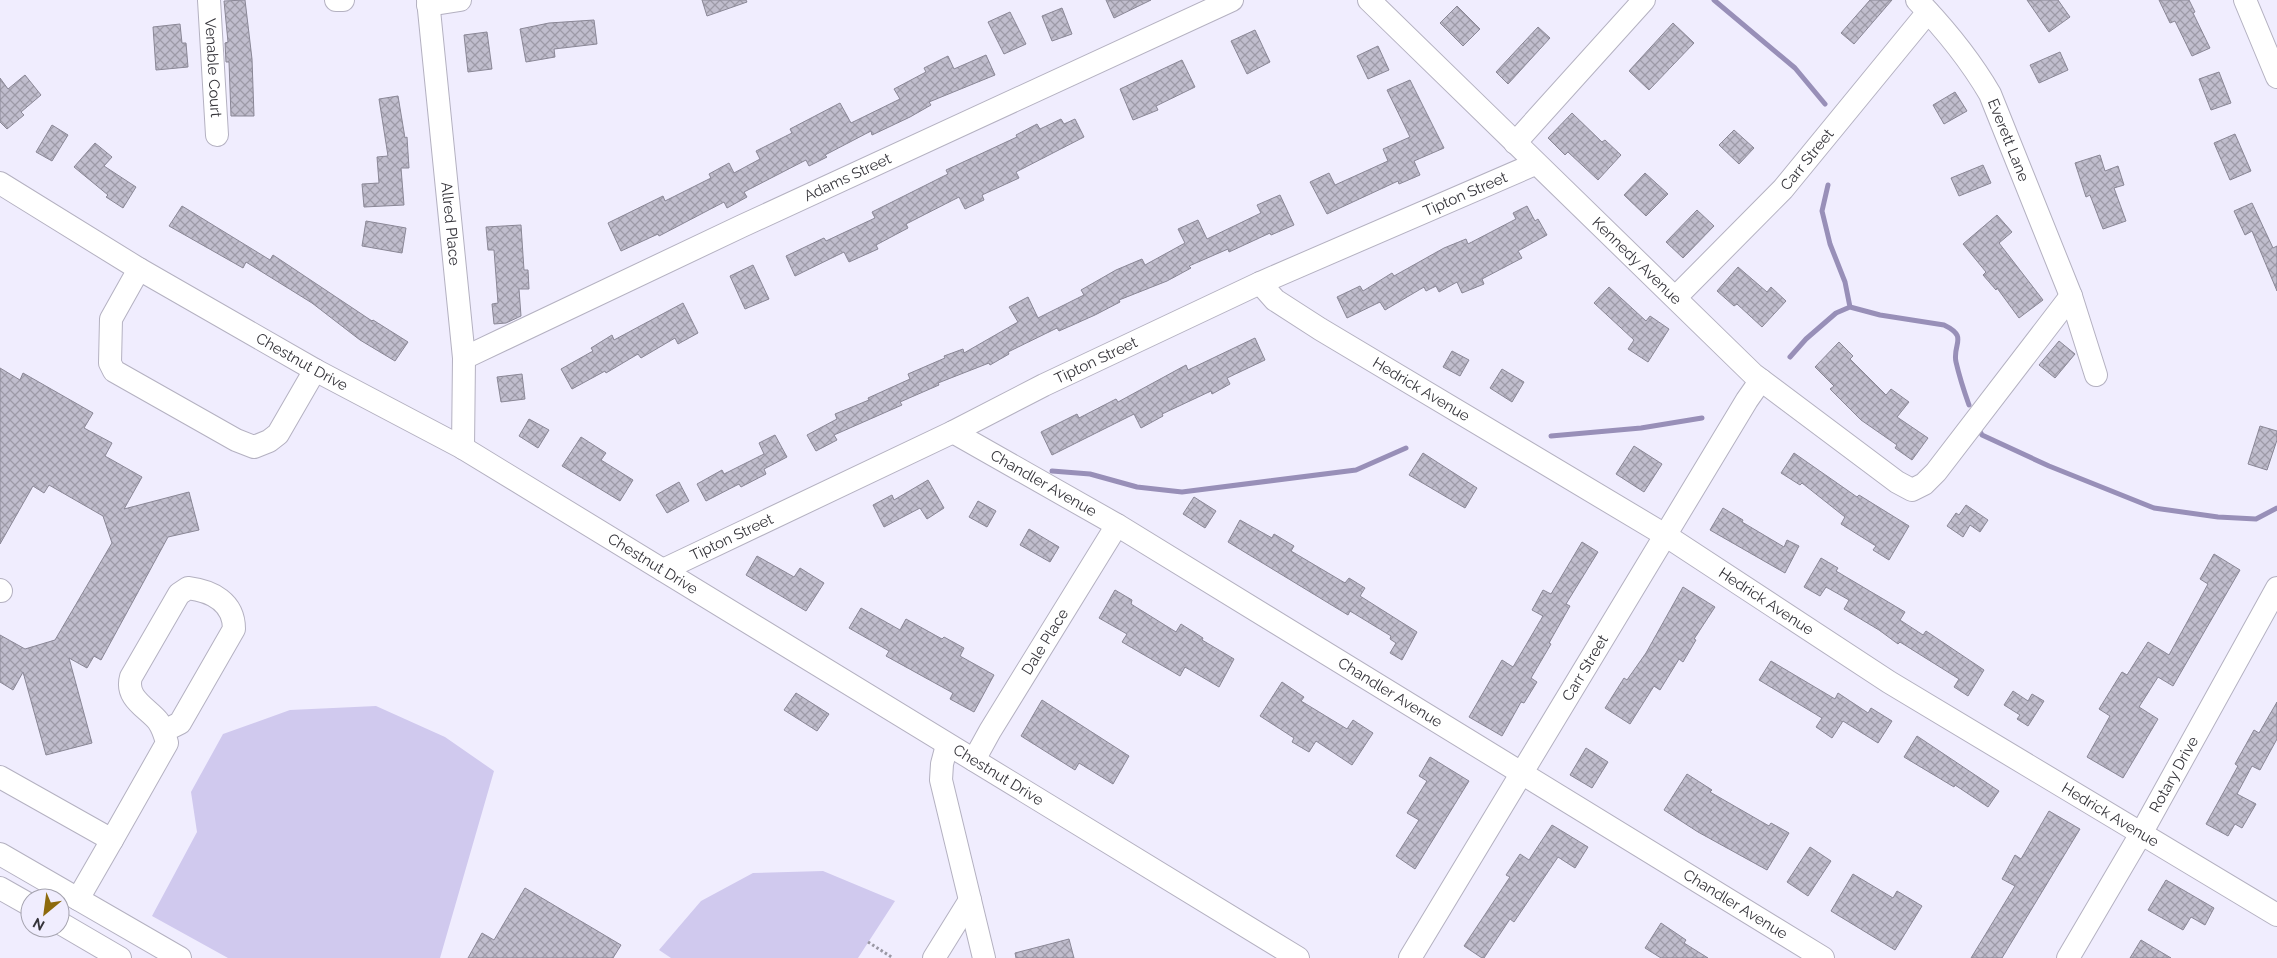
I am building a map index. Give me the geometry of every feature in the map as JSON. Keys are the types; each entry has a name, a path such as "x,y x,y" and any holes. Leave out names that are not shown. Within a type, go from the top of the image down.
{"street":[{"name":"Venable Court","path":"209,0 216,135"},
{"path":"336,0 343,0"},
{"path":"428,2 460,0"},
{"name":"Adams Street","path":"464,358 742,226 1232,0"},
{"name":"Kennedy Avenue","path":"1369,0 1535,164 1761,380 1897,482 1912,490 1924,484 2071,296"},
{"path":"1515,143 1644,0"},
{"path":"2245,0 2277,77"},
{"name":"Allred Place","path":"428,2 456,296 464,358 463,448"},
{"name":"Everett Lane","path":"1922,6 1940,23 1972,63 1990,94 2071,296 2096,375"},
{"name":"Carr Street","path":"1676,297 1783,189 1922,6"},
{"name":"Tipton Street","path":"663,570 1260,283 1535,164"},
{"name":"Chestnut Drive","path":"0,184 140,269 316,370 463,448 1298,958"},
{"path":"140,269 111,320 110,363 114,371 236,440 254,448 278,434 316,370"},
{"name":"Hedrick Avenue","path":"1260,283 1276,300 1320,329 1665,535 1889,682 2142,832 2277,915"},
{"name":"Carr Street","path":"1410,958 1665,535 1761,380"},
{"name":"Chandler Avenue","path":"953,432 1117,525 1823,958"},
{"name":"Dale Place","path":"974,760 1117,525"},
{"path":"78,899 166,743 164,731 158,722 131,694 128,686 131,677 179,594 188,588 212,593 226,604 234,621 234,629 180,723 164,731"},
{"name":"Rotary Drive","path":"2068,958 2142,832 2277,588"},
{"path":"947,745 942,764 941,780 984,958"},
{"path":"0,777 112,840"},
{"path":"0,854 180,958"},
{"path":"0,888 20,899"},
{"path":"934,958 970,900"},
{"path":"70,929 120,958"}],"path":[{"path":"868,942 893,958"}],"shaded area":[{"path":"376,706 445,737 494,771 440,958 228,958 152,916 197,832 191,792 223,734 290,710"},
{"path":"823,871 895,901 858,958 671,958 659,950 701,901 753,873"}],"building":[{"path":"245,0 252,59 254,116 231,116 229,62 226,62 225,43 228,42 224,1"},
{"path":"702,0 746,0 747,2 707,16"},
{"path":"1106,0 1151,0 1114,18"},
{"path":"1870,0 1892,0 1854,44 1841,33"},
{"path":"2027,0 2058,0 2070,17 2049,32"},
{"path":"2159,0 2189,0 2195,12 2193,13 2210,48 2192,56 2175,21 2170,23"},
{"path":"1457,6 1480,29 1463,46 1440,23"},
{"path":"1062,8 1072,34 1052,41 1042,16"},
{"path":"1010,12 1026,44 1004,54 988,22"},
{"path":"594,20 597,44 554,49 555,57 526,62 520,29 549,23"},
{"path":"1673,23 1694,43 1649,90 1629,71"},
{"path":"180,24 182,43 186,43 188,67 156,70 153,27"},
{"path":"1538,27 1550,38 1508,84 1496,72"},
{"path":"1255,30 1270,62 1247,74 1231,41"},
{"path":"487,32 492,69 468,72 464,35"},
{"path":"1378,46 1389,70 1368,79 1357,56"},
{"path":"2060,52 2068,70 2039,83 2030,65"},
{"path":"986,55 995,75 929,102 931,105 910,117 872,135 871,131 825,155 827,157 809,166 806,160 744,192 747,197 727,208 724,202 659,236 658,234 621,251 608,223 663,196 665,201 711,178 709,174 729,163 734,173 760,159 756,151 792,133 790,129 840,103 851,123 900,99 894,89 926,72 924,68 948,56 954,69"},
{"path":"1182,60 1195,87 1156,106 1158,110 1133,120 1120,89"},
{"path":"2219,72 2231,103 2211,110 2199,79"},
{"path":"25,75 41,95 21,112 24,115 7,129 0,122 0,78 8,89"},
{"path":"1410,80 1444,148 1414,161 1420,175 1399,184 1398,181 1327,214 1310,182 1329,173 1335,185 1388,161 1383,149 1410,137 1387,90"},
{"path":"1955,92 1967,111 1944,124 1933,105"},
{"path":"398,96 405,138 407,137 409,168 401,168 404,205 364,207 362,184 379,183 377,157 388,156 379,99"},
{"path":"1572,113 1602,142 1605,140 1621,155 1598,180 1568,152 1565,155 1548,138"},
{"path":"1061,119 1064,124 1075,119 1084,137 1016,172 1019,178 982,195 984,200 965,209 959,197 906,224 908,228 876,245 878,249 849,262 844,252 795,276 786,256 824,238 826,241 875,218 872,212 948,174 946,170 1017,137 1016,135 1037,124 1040,129"},
{"path":"52,125 68,135 52,161 36,152"},
{"path":"1734,130 1754,148 1739,164 1719,145"},
{"path":"2235,134 2251,171 2230,180 2214,143"},
{"path":"95,143 112,157 104,166 136,187 123,208 106,197 108,195 74,167"},
{"path":"2100,155 2105,171 2118,166 2124,185 2114,188 2126,221 2103,229 2090,195 2086,197 2075,163"},
{"path":"1983,165 1991,183 1959,196 1951,178"},
{"path":"1645,173 1668,194 1646,216 1624,195"},
{"path":"1280,195 1294,225 1271,235 1270,233 1229,252 1228,249 1189,266 1191,268 1167,281 1119,300 1120,302 1095,315 1059,331 1057,328 1008,352 1009,354 990,365 989,363 938,383 939,385 900,402 902,405 834,435 837,440 816,451 807,435 837,419 835,414 869,400 868,398 910,379 908,374 945,358 944,356 963,349 964,353 1018,322 1009,307 1028,297 1038,318 1084,295 1081,290 1116,270 1142,259 1145,265 1185,243 1178,229 1198,220 1207,239 1261,213 1257,205"},
{"path":"2252,203 2273,248 2277,246 2277,291 2252,231 2245,235 2234,211"},
{"path":"182,206 270,260 273,255 372,321 408,342 395,361 360,340 312,303 246,262 243,268 169,226"},
{"path":"1527,206 1535,221 1538,219 1547,235 1518,251 1522,258 1482,279 1484,284 1462,293 1457,282 1439,292 1436,286 1426,291 1424,287 1385,310 1380,302 1347,318 1337,297 1360,286 1363,291 1392,273 1394,276 1444,248 1466,239 1468,244 1516,219 1513,213"},
{"path":"1697,210 1714,226 1683,258 1666,242"},
{"path":"1997,215 2012,232 1999,243 2043,300 2019,318 1997,288 1996,290 1983,275 1986,272 1963,244"},
{"path":"366,221 406,228 402,253 362,246"},
{"path":"521,225 524,270 528,270 529,289 519,289 521,316 506,323 494,324 492,304 498,303 494,250 488,250 486,227"},
{"path":"753,265 769,299 745,309 730,276"},
{"path":"1738,267 1767,292 1771,287 1786,301 1762,327 1737,304 1734,306 1717,291"},
{"path":"1609,287 1646,321 1650,316 1669,329 1648,362 1628,349 1634,340 1594,303"},
{"path":"683,303 698,333 678,344 675,338 641,358 638,354 606,373 605,371 572,389 561,369 593,351 591,348 612,335 614,340"},
{"path":"1255,338 1265,360 1227,378 1230,384 1212,394 1211,391 1162,414 1163,416 1141,428 1134,414 1052,455 1041,432 1077,414 1079,418 1116,399 1118,402 1186,365 1188,370"},
{"path":"2059,341 2075,354 2055,378 2039,365"},
{"path":"1839,342 1853,356 1850,359 1886,395 1891,389 1909,402 1897,417 1928,438 1912,460 1895,448 1897,445 1861,420 1830,389 1834,386 1815,367"},
{"path":"1452,351 1469,360 1460,376 1443,367"},
{"path":"0,368 20,380 23,373 93,413 84,428 112,443 105,456 142,477 124,509 189,492 199,530 168,537 101,660 94,656 87,668 69,658 92,743 46,755 23,672 13,690 0,682 0,635 25,649 55,640 112,543 103,516 49,485 44,493 33,486 0,544"},
{"path":"1502,369 1524,382 1512,402 1490,388"},
{"path":"522,374 525,399 501,402 497,377"},
{"path":"529,419 549,430 538,448 519,436"},
{"path":"2260,426 2277,431 2277,440 2267,470 2248,464"},
{"path":"775,435 787,457 764,469 766,474 741,487 739,484 706,501 697,484 722,470 724,474 764,454 759,443"},
{"path":"581,437 606,453 601,460 633,480 620,501 562,466"},
{"path":"1634,446 1662,464 1644,492 1616,474"},
{"path":"1423,453 1477,488 1465,508 1409,475"},
{"path":"1794,453 1857,497 1859,495 1909,526 1889,560 1873,550 1876,546 1841,524 1845,517 1802,483 1800,485 1781,473"},
{"path":"928,480 944,508 927,519 920,508 884,527 873,505 892,495 894,500"},
{"path":"679,482 689,501 667,513 656,495"},
{"path":"1194,497 1216,511 1205,528 1183,514"},
{"path":"978,501 996,511 987,527 969,517"},
{"path":"1966,505 1988,520 1980,532 1970,525 1963,537 1947,526 1956,513 1959,515"},
{"path":"1723,508 1743,520 1742,522 1784,547 1787,540 1799,546 1785,573 1710,530"},
{"path":"1240,520 1272,538 1274,534 1294,546 1291,551 1345,583 1349,578 1365,588 1360,596 1417,632 1402,660 1390,653 1396,643 1390,639 1391,636 1350,611 1348,615 1228,542"},
{"path":"1029,529 1059,547 1050,562 1020,545"},
{"path":"1582,542 1598,552 1566,604 1570,606 1531,678 1537,682 1524,703 1521,702 1502,736 1469,717 1502,660 1513,667 1543,616 1532,610 1543,590 1551,594"},
{"path":"2214,554 2240,570 2173,686 2158,677 2139,707 2158,719 2123,778 2087,757 2110,716 2099,709 2122,672 2127,675 2148,642 2169,655 2208,584 2200,579"},
{"path":"757,556 794,577 800,568 824,583 806,611 746,575"},
{"path":"1821,558 1838,568 1836,571 1905,612 1900,620 1923,635 1926,631 1984,670 1968,696 1954,687 1959,679 1900,642 1898,644 1844,609 1849,600 1826,587 1820,596 1804,587"},
{"path":"1683,587 1715,607 1694,639 1696,640 1683,662 1679,659 1660,690 1654,686 1630,724 1605,708 1624,678 1627,680 1646,653"},
{"path":"1115,590 1132,600 1131,604 1176,632 1181,624 1203,638 1202,640 1234,659 1219,687 1185,667 1180,676 1122,642 1127,634 1099,618"},
{"path":"861,608 900,630 906,619 942,639 944,637 964,648 960,656 994,675 974,712 950,699 953,693 886,656 889,651 849,628"},
{"path":"1771,661 1835,699 1838,693 1868,713 1871,708 1892,721 1878,743 1843,721 1832,738 1816,727 1822,718 1759,680"},
{"path":"1282,682 1304,697 1301,701 1347,729 1353,720 1373,733 1352,765 1316,741 1309,752 1292,742 1294,738 1260,716"},
{"path":"2013,691 2028,701 2032,694 2044,701 2028,726 2017,719 2020,715 2004,705"},
{"path":"796,693 829,714 817,731 784,710"},
{"path":"1042,700 1129,756 1113,784 1079,763 1075,770 1021,736"},
{"path":"2277,702 2277,739 2260,770 2252,766 2237,794 2256,804 2242,828 2235,824 2228,836 2206,824 2238,766 2235,764 2254,730 2259,733"},
{"path":"1917,736 1999,791 1988,807 1955,785 1954,787 1904,757"},
{"path":"1586,748 1608,762 1592,788 1570,775"},
{"path":"1430,757 1469,781 1415,869 1396,856 1419,820 1407,813 1427,781 1419,776"},
{"path":"1687,774 1712,790 1710,792 1769,826 1771,823 1789,833 1767,870 1698,832 1664,810"},
{"path":"2049,811 2080,829 2002,958 1971,958 2015,886 2002,879 2015,855 2021,859"},
{"path":"1552,825 1588,847 1575,868 1558,857 1514,922 1510,919 1484,958 1482,958 1464,946 1510,877 1506,875 1520,854 1529,860"},
{"path":"1810,847 1831,861 1808,896 1787,882"},
{"path":"1853,874 1893,898 1897,891 1922,906 1895,950 1831,911"},
{"path":"2166,880 2214,908 2205,925 2191,917 2183,930 2148,910"},
{"path":"525,888 621,945 613,958 468,958 482,933 494,940"},
{"path":"1661,923 1686,940 1684,943 1708,958 1661,958 1645,948"},
{"path":"1069,939 1074,958 1016,958 1015,953"},
{"path":"2141,940 2171,958 2130,958"}],"waterway":[{"path":"1714,0 1795,68 1825,104"},
{"path":"1828,185 1822,211 1830,244 1845,282 1850,307"},
{"path":"1790,357 1806,339 1836,313 1850,307 1880,315 1944,325 1952,329 1958,337 1955,356 1969,405"},
{"path":"1551,436 1641,428 1702,418"},
{"path":"1981,433 2049,466 2154,508 2218,517 2256,519 2277,508"},
{"path":"1052,471 1090,474 1137,487 1182,492 1356,470 1406,448"}]}
